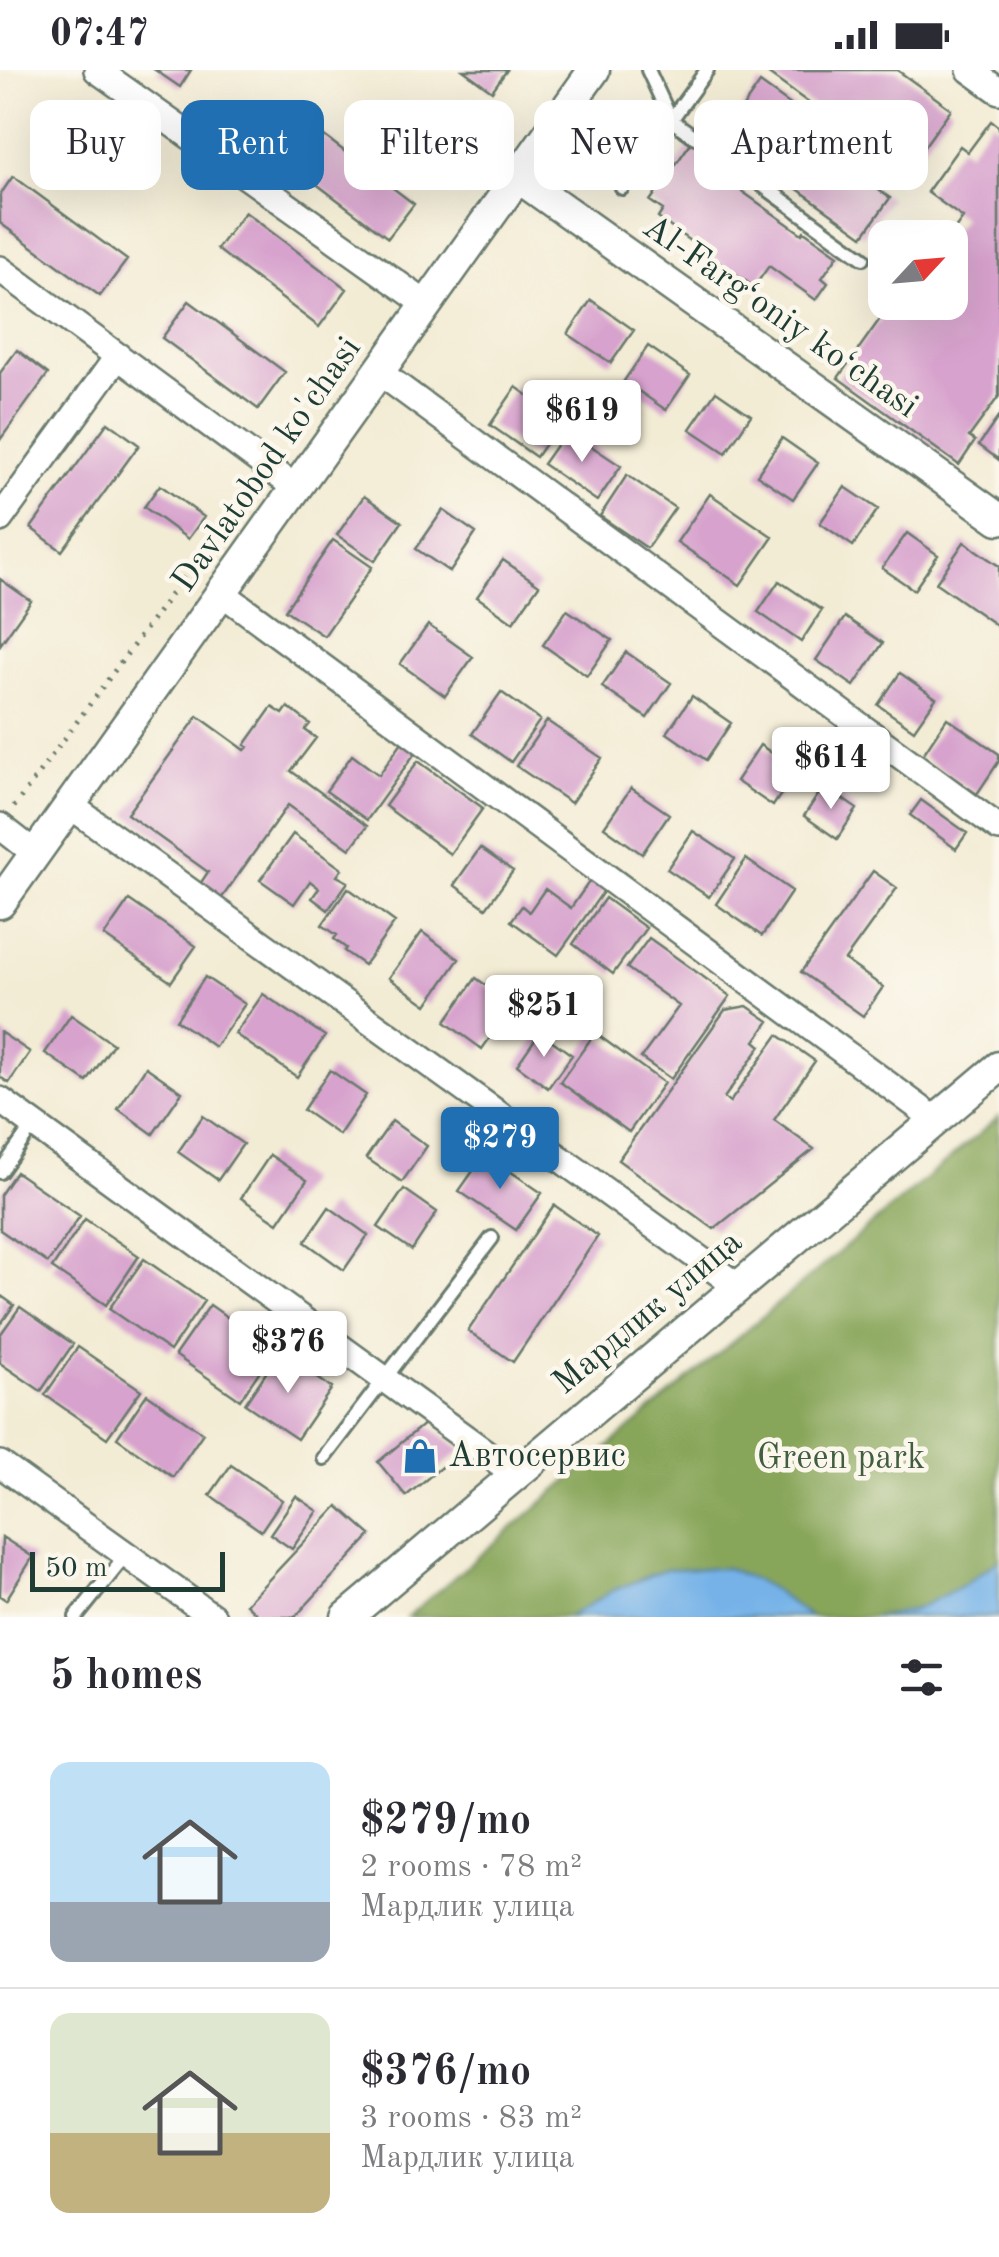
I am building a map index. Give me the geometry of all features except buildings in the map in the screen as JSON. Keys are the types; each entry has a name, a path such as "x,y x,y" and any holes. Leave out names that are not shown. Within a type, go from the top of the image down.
{"street":[{"path":"98,70 426,304"},
{"name":"Davlatobod ko'chasi","path":"0,903 594,70"},
{"path":"970,70 999,91"},
{"name":"Al-Farg‘oniy ko‘chasi","path":"518,176 999,518"},
{"path":"0,269 296,488"},
{"path":"0,519 118,356"},
{"path":"379,372 999,828"},
{"path":"222,594 936,1120"},
{"path":"72,806 737,1286"},
{"path":"6,818 36,854"},
{"name":"Мардлик улица","path":"348,1617 999,1067"},
{"path":"0,1100 516,1474"},
{"path":"0,1464 212,1617"}],"lane":[{"path":"648,70 662,100"},
{"path":"674,116 706,70"},
{"path":"769,190 864,258"},
{"path":"0,1172 34,1124"},
{"path":"324,1458 492,1238"},
{"path":"76,1617 126,1555"}],"path":[{"path":"6,818 266,466"}],"green space":[{"name":"Green park","path":"999,1117 999,1617 407,1617"}],"water":[{"path":"999,1560 999,1617 872,1617 916,1609 965,1584"},
{"path":"727,1568 766,1585 810,1617 568,1617 614,1590 665,1569"}],"place":[{"name":"Автосервис","path":"420,1456"}]}
